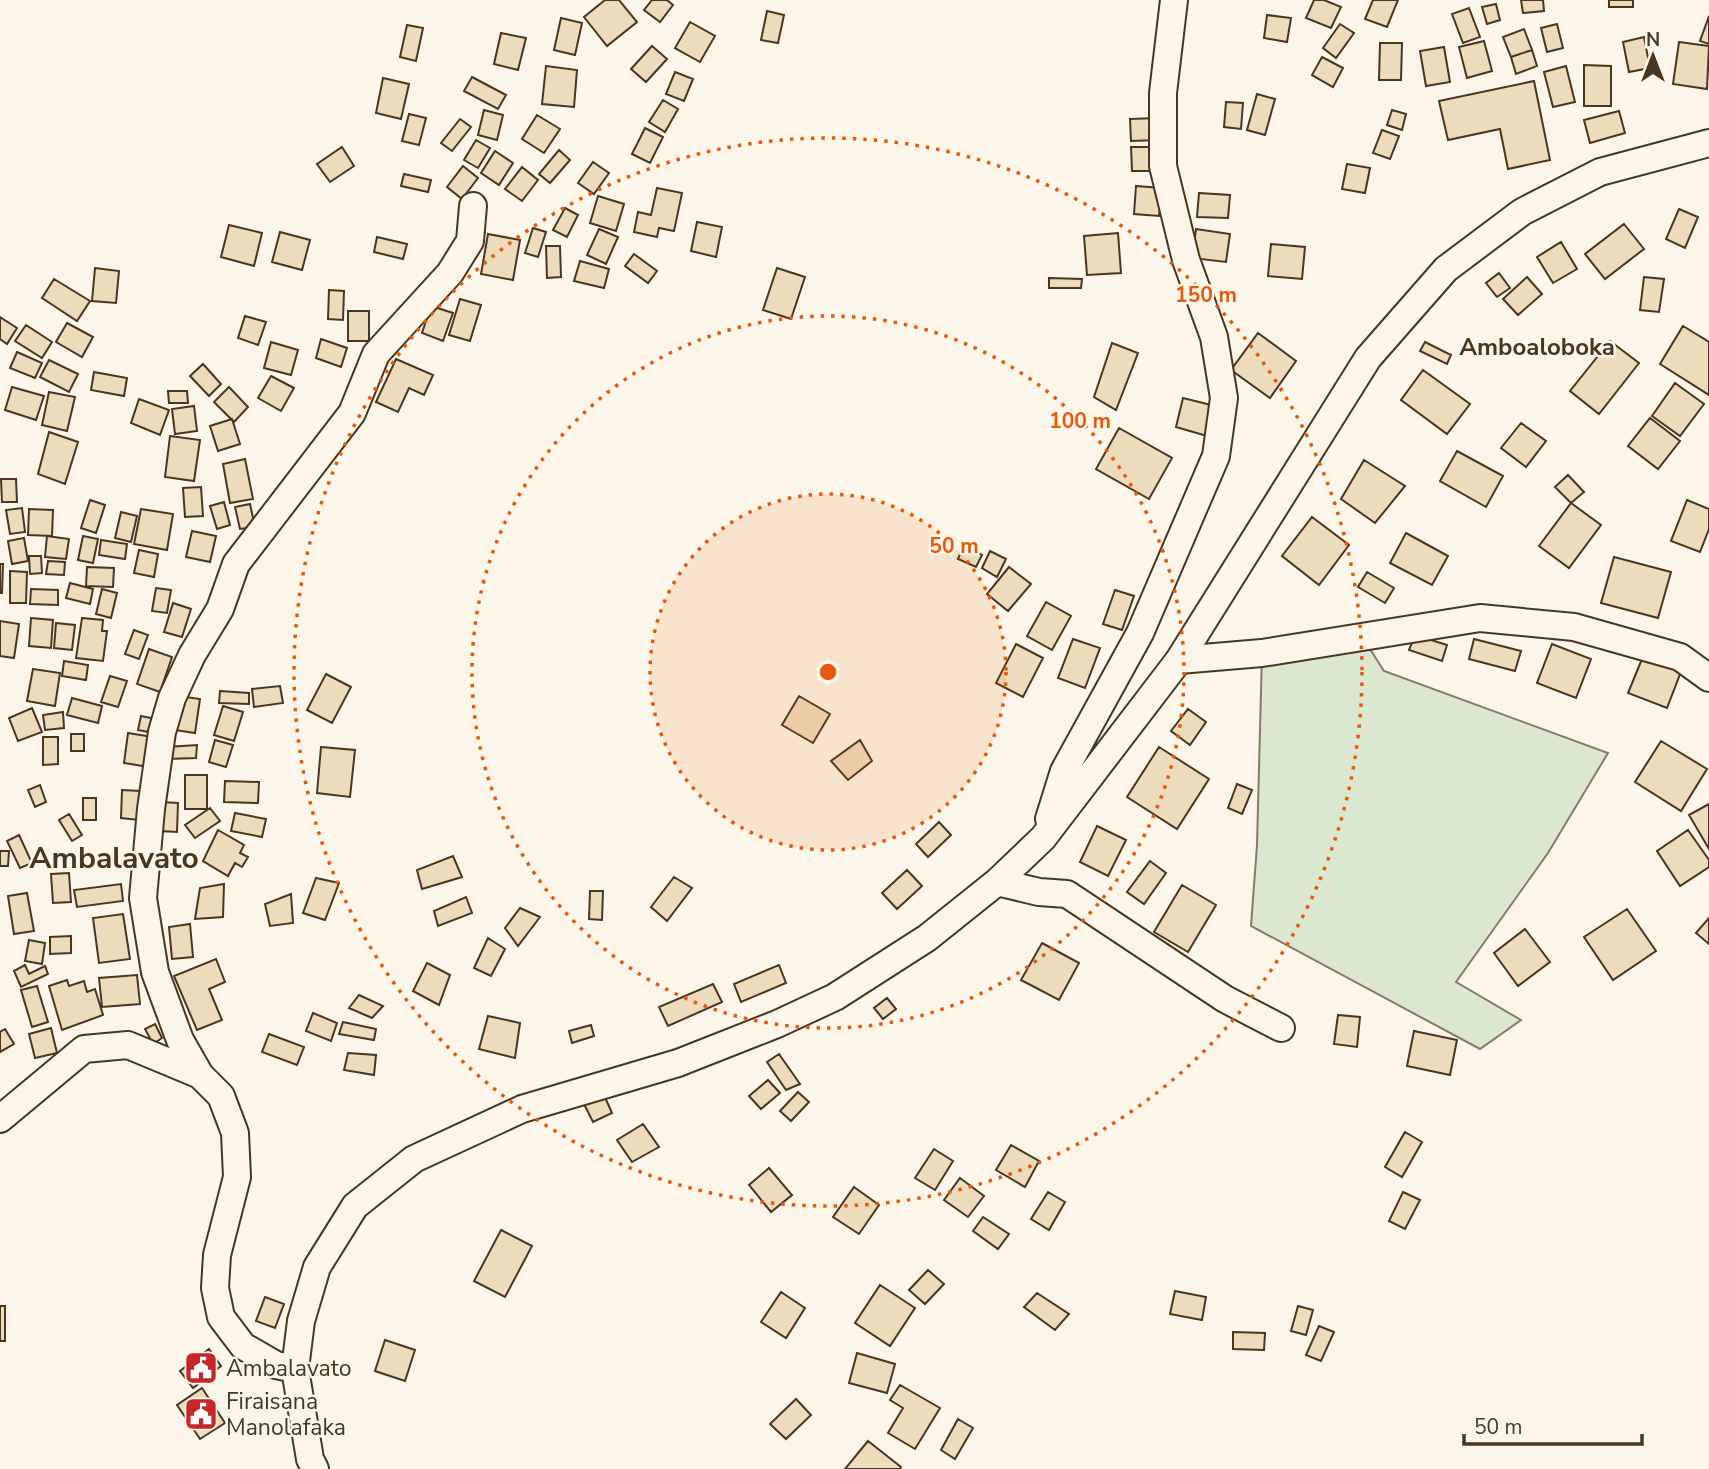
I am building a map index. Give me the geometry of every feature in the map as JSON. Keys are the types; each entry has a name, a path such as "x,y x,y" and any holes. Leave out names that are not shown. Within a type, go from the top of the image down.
{"street":[{"path":"1043,838 1064,771 1140,633 1216,456 1224,398 1214,337 1186,260 1163,166 1163,93 1174,0"},
{"path":"315,1469 310,1459 295,1369 301,1321 317,1267 355,1206 414,1159 522,1109 678,1063 835,997 926,938 997,882 1043,838 1179,660 1368,358 1446,269 1522,212 1600,172 1709,143"},
{"path":"295,1369 276,1365 243,1346 221,1317 215,1288 217,1255 237,1177 235,1133 221,1096 200,1075 180,1040 155,972 143,898 150,809 162,732 172,698 191,655 220,609 236,564 352,413 376,354 450,273 470,241 473,206"},
{"path":"1179,660 1262,653 1480,618 1574,627 1680,657 1709,677"},
{"path":"997,882 1067,894 1225,999 1281,1028"},
{"path":"0,1119 84,1049 128,1045 200,1075"}],"green space":[{"path":"1361,635 1384,671 1608,753 1548,853 1456,982 1521,1020 1480,1049 1251,926 1257,845 1262,653"}],"building":[{"path":"605,0 619,0 637,22 607,46 584,17"},
{"path":"652,0 667,0 673,5 660,22 644,10"},
{"path":"1314,0 1324,0 1341,7 1331,28 1306,18"},
{"path":"1373,0 1398,0 1387,27 1365,19"},
{"path":"1521,0 1543,0 1544,11 1523,13"},
{"path":"1609,0 1633,0 1633,7 1609,7"},
{"path":"1496,4 1500,20 1487,24 1482,7"},
{"path":"1469,8 1480,37 1463,43 1452,14"},
{"path":"767,11 784,15 778,43 761,40"},
{"path":"1267,15 1291,18 1287,42 1264,38"},
{"path":"1709,16 1709,44 1700,41"},
{"path":"561,18 582,23 575,55 554,50"},
{"path":"690,22 715,36 700,62 675,48"},
{"path":"1340,24 1354,33 1336,58 1323,48"},
{"path":"1557,24 1563,48 1547,52 1541,28"},
{"path":"407,25 423,28 416,61 400,57"},
{"path":"1524,29 1532,50 1511,57 1503,37"},
{"path":"501,33 526,38 518,70 494,64"},
{"path":"1644,37 1650,68 1629,72 1623,42"},
{"path":"1484,41 1492,71 1467,78 1459,47"},
{"path":"1679,42 1709,46 1707,89 1673,84"},
{"path":"1380,43 1402,43 1401,80 1379,80"},
{"path":"652,46 667,59 646,82 631,69"},
{"path":"1444,47 1450,82 1426,86 1420,51"},
{"path":"1532,50 1537,66 1516,74 1511,57"},
{"path":"1322,57 1343,68 1333,87 1312,75"},
{"path":"1584,65 1611,66 1611,106 1584,106"},
{"path":"546,66 577,70 574,107 542,104"},
{"path":"1566,66 1575,102 1553,107 1544,72"},
{"path":"675,72 693,79 684,101 666,94"},
{"path":"472,77 506,95 498,109 464,91"},
{"path":"383,78 409,84 401,119 376,113"},
{"path":"1534,81 1550,160 1508,169 1500,129 1448,140 1439,101"},
{"path":"1257,94 1275,99 1265,135 1247,130"},
{"path":"663,100 678,109 665,132 649,122"},
{"path":"1226,102 1243,103 1241,129 1224,127"},
{"path":"484,110 503,115 497,140 478,135"},
{"path":"1392,110 1406,114 1402,130 1387,125"},
{"path":"1619,111 1625,133 1590,143 1584,120"},
{"path":"409,114 426,118 419,145 402,141"},
{"path":"537,115 560,129 544,153 522,139"},
{"path":"1158,118 1158,140 1131,141 1130,119"},
{"path":"460,119 471,127 452,151 441,143"},
{"path":"645,128 663,137 650,163 632,154"},
{"path":"1382,130 1399,136 1390,159 1373,153"},
{"path":"476,140 490,148 478,168 464,160"},
{"path":"342,147 354,166 330,182 317,164"},
{"path":"1131,147 1156,147 1156,171 1132,171"},
{"path":"559,150 570,160 550,183 539,174"},
{"path":"495,151 513,163 499,185 481,173"},
{"path":"593,162 609,173 594,194 578,183"},
{"path":"1347,164 1370,168 1365,193 1342,189"},
{"path":"463,166 478,178 462,199 447,187"},
{"path":"522,167 538,180 522,201 505,189"},
{"path":"404,174 431,180 428,192 401,186"},
{"path":"1136,186 1162,188 1159,216 1134,214"},
{"path":"657,188 682,193 674,231 659,228 657,237 634,232 638,212 651,215"},
{"path":"1199,193 1230,195 1228,218 1197,217"},
{"path":"598,196 624,204 616,231 590,223"},
{"path":"565,208 578,215 567,237 553,230"},
{"path":"1679,209 1698,217 1685,248 1666,239"},
{"path":"697,222 722,227 716,257 691,251"},
{"path":"1624,224 1644,249 1605,279 1585,254"},
{"path":"229,225 262,233 254,266 221,257"},
{"path":"533,228 546,232 538,257 525,253"},
{"path":"599,229 618,237 606,264 587,255"},
{"path":"1196,229 1230,234 1226,262 1192,258"},
{"path":"280,232 310,240 302,270 272,262"},
{"path":"1118,233 1121,273 1087,275 1084,236"},
{"path":"488,234 520,240 513,280 481,274"},
{"path":"377,237 407,244 403,259 374,252"},
{"path":"1561,242 1577,269 1553,283 1537,257"},
{"path":"1271,244 1305,247 1302,279 1268,276"},
{"path":"546,246 560,246 561,277 547,278"},
{"path":"634,254 657,271 648,283 625,266"},
{"path":"580,261 609,269 604,288 574,281"},
{"path":"95,268 119,271 116,303 92,301"},
{"path":"777,268 805,277 791,319 763,310"},
{"path":"1499,273 1510,288 1497,297 1486,283"},
{"path":"1527,277 1542,294 1518,315 1503,299"},
{"path":"1644,277 1664,279 1659,312 1640,310"},
{"path":"1049,278 1082,279 1081,288 1049,288"},
{"path":"54,279 90,301 77,321 42,298"},
{"path":"329,290 344,291 343,320 328,319"},
{"path":"460,299 481,305 470,341 449,335"},
{"path":"431,306 453,313 443,341 422,333"},
{"path":"348,311 369,311 369,341 348,341"},
{"path":"245,316 266,322 258,345 238,338"},
{"path":"0,317 17,328 7,344 0,339"},
{"path":"67,323 93,337 82,357 56,342"},
{"path":"26,325 52,342 42,358 15,341"},
{"path":"1683,326 1709,342 1709,395 1660,364"},
{"path":"1258,333 1296,361 1270,398 1231,370"},
{"path":"321,339 347,348 341,367 316,358"},
{"path":"1610,341 1639,363 1599,414 1570,391"},
{"path":"271,342 298,350 291,375 264,368"},
{"path":"1425,342 1451,355 1447,364 1420,351"},
{"path":"1112,343 1138,353 1116,410 1094,397"},
{"path":"17,352 42,363 35,378 10,368"},
{"path":"396,359 433,375 424,395 409,388 398,412 376,402"},
{"path":"49,360 78,374 69,392 40,377"},
{"path":"203,364 221,384 209,396 190,376"},
{"path":"1423,370 1470,404 1447,434 1401,400"},
{"path":"94,372 127,378 124,396 91,390"},
{"path":"271,376 294,388 281,411 258,398"},
{"path":"1675,383 1704,404 1680,436 1652,416"},
{"path":"12,387 44,396 36,420 5,410"},
{"path":"229,387 248,407 234,422 214,402"},
{"path":"168,391 187,391 188,403 169,403"},
{"path":"49,392 75,397 67,431 42,425"},
{"path":"1183,398 1215,406 1207,436 1176,427"},
{"path":"139,399 169,410 160,435 131,423"},
{"path":"194,406 197,431 175,434 172,409"},
{"path":"1650,418 1680,441 1658,469 1628,446"},
{"path":"232,419 240,444 218,451 210,426"},
{"path":"1521,423 1546,441 1526,467 1501,448"},
{"path":"1119,428 1172,458 1149,499 1096,469"},
{"path":"49,432 78,442 65,484 38,474"},
{"path":"170,436 200,440 194,481 165,477"},
{"path":"1457,451 1503,476 1486,507 1440,481"},
{"path":"245,459 253,499 230,503 223,464"},
{"path":"1364,460 1405,486 1375,523 1341,499"},
{"path":"1568,475 1584,492 1571,503 1555,487"},
{"path":"1,479 16,479 17,502 2,502"},
{"path":"201,487 203,516 185,517 183,488"},
{"path":"90,500 105,505 96,533 81,528"},
{"path":"1687,500 1709,509 1709,529 1700,552 1671,541"},
{"path":"224,502 230,525 217,529 210,506"},
{"path":"1571,503 1601,525 1569,568 1539,546"},
{"path":"250,504 255,527 240,529 235,507"},
{"path":"22,508 25,532 10,534 6,510"},
{"path":"29,509 53,510 52,536 28,535"},
{"path":"141,509 173,514 167,550 134,544"},
{"path":"121,512 137,516 131,542 115,538"},
{"path":"1312,517 1349,545 1319,585 1282,556"},
{"path":"192,531 216,536 210,562 186,557"},
{"path":"1406,533 1448,556 1432,585 1390,563"},
{"path":"47,536 69,539 66,559 45,557"},
{"path":"83,536 98,539 93,563 78,560"},
{"path":"24,538 28,561 12,564 8,541"},
{"path":"101,540 127,544 125,559 99,555"},
{"path":"963,546 982,555 976,567 958,559"},
{"path":"139,550 158,554 154,577 134,573"},
{"path":"990,551 1006,559 997,577 982,568"},
{"path":"29,556 41,556 42,573 30,574"},
{"path":"1614,557 1671,572 1658,618 1601,603"},
{"path":"48,561 65,562 64,575 46,574"},
{"path":"0,564 3,564 2,593 0,593"},
{"path":"87,567 114,568 113,587 86,586"},
{"path":"1009,567 1031,584 1008,611 987,594"},
{"path":"10,571 27,572 26,603 10,603"},
{"path":"1367,572 1394,588 1385,603 1358,587"},
{"path":"70,583 93,589 90,604 66,598"},
{"path":"156,588 171,590 167,613 152,611"},
{"path":"31,589 58,590 58,605 30,604"},
{"path":"102,589 117,593 111,618 96,614"},
{"path":"1115,590 1134,596 1122,630 1103,624"},
{"path":"1046,602 1071,616 1052,650 1027,636"},
{"path":"173,603 191,609 182,637 164,632"},
{"path":"31,618 53,620 51,648 29,646"},
{"path":"82,618 103,620 102,631 107,631 103,661 76,658"},
{"path":"0,621 19,624 14,658 0,656"},
{"path":"56,623 75,625 72,650 54,648"},
{"path":"134,630 148,635 139,659 125,654"},
{"path":"1415,635 1447,645 1442,661 1409,650"},
{"path":"1073,639 1100,648 1085,688 1058,678"},
{"path":"1474,639 1521,651 1515,671 1469,659"},
{"path":"1016,644 1043,658 1023,697 996,683"},
{"path":"1552,644 1591,659 1576,698 1537,683"},
{"path":"149,649 172,657 160,692 137,684"},
{"path":"1644,654 1682,669 1667,708 1628,693"},
{"path":"64,661 88,665 86,680 62,676"},
{"path":"33,669 60,673 55,706 27,701"},
{"path":"326,674 351,687 332,723 307,710"},
{"path":"110,676 127,681 118,707 101,702"},
{"path":"280,686 283,703 254,707 252,689"},
{"path":"220,691 249,693 249,704 219,703"},
{"path":"179,696 200,699 195,733 175,730"},
{"path":"799,696 830,714 813,743 782,725"},
{"path":"72,698 102,706 98,723 67,715"},
{"path":"223,706 243,712 234,741 214,735"},
{"path":"32,708 42,732 18,741 9,718"},
{"path":"1188,709 1206,722 1190,745 1171,731"},
{"path":"63,712 64,728 45,730 43,715"},
{"path":"141,716 156,719 154,733 138,730"},
{"path":"128,733 153,737 149,767 124,763"},
{"path":"71,734 84,734 84,751 71,751"},
{"path":"43,737 58,737 58,764 43,765"},
{"path":"215,740 233,745 226,767 209,762"},
{"path":"860,740 872,761 848,780 831,761"},
{"path":"1661,741 1707,769 1681,811 1635,782"},
{"path":"197,745 196,758 166,759 167,747"},
{"path":"321,747 355,750 350,797 317,793"},
{"path":"1159,747 1209,779 1177,829 1127,797"},
{"path":"185,775 207,775 207,809 185,809"},
{"path":"225,781 259,782 258,803 224,802"},
{"path":"1237,784 1252,790 1242,814 1228,808"},
{"path":"40,785 46,802 35,807 28,790"},
{"path":"122,790 141,791 139,820 121,818"},
{"path":"83,798 96,798 96,820 83,820"},
{"path":"160,802 178,803 177,832 159,831"},
{"path":"1709,804 1709,849 1689,815"},
{"path":"210,808 220,821 195,838 185,825"},
{"path":"235,813 266,819 262,837 231,831"},
{"path":"69,814 82,835 72,841 59,820"},
{"path":"939,822 951,835 928,857 916,844"},
{"path":"1097,826 1126,840 1108,876 1080,862"},
{"path":"218,830 244,845 240,853 248,857 242,867 235,863 228,876 203,861"},
{"path":"1688,830 1709,860 1709,867 1680,886 1657,851"},
{"path":"19,835 32,863 20,868 7,841"},
{"path":"0,851 9,851 8,866 0,866"},
{"path":"453,856 462,877 422,889 417,870"},
{"path":"1150,861 1166,873 1144,904 1127,892"},
{"path":"907,870 922,886 897,909 882,893"},
{"path":"69,873 71,902 53,903 51,874"},
{"path":"674,877 692,888 667,921 651,907"},
{"path":"316,878 339,883 325,920 303,913"},
{"path":"121,884 123,901 77,907 74,890"},
{"path":"224,884 223,917 195,919 200,888"},
{"path":"1182,885 1216,905 1188,952 1154,932"},
{"path":"590,891 603,891 602,920 589,919"},
{"path":"27,893 34,931 14,934 8,896"},
{"path":"291,894 293,923 270,926 265,904"},
{"path":"466,897 472,913 438,926 434,911"},
{"path":"520,908 540,917 518,946 505,928"},
{"path":"1627,909 1656,951 1613,980 1584,937"},
{"path":"123,914 130,959 99,963 93,918"},
{"path":"1709,918 1709,944 1696,933"},
{"path":"190,924 193,957 172,959 169,927"},
{"path":"1525,929 1550,962 1518,986 1494,953"},
{"path":"71,936 71,953 50,954 50,937"},
{"path":"488,938 505,949 491,976 474,968"},
{"path":"29,940 45,943 42,964 25,961"},
{"path":"1042,943 1079,963 1059,1000 1021,980"},
{"path":"216,959 225,982 209,989 222,1020 197,1030 174,976"},
{"path":"427,963 450,975 439,1005 413,991"},
{"path":"25,965 29,974 45,966 48,974 21,987 14,971"},
{"path":"779,965 786,983 741,1002 734,984"},
{"path":"137,975 140,1004 102,1007 99,978"},
{"path":"67,980 69,986 84,981 87,992 95,989 103,1015 62,1030 49,986"},
{"path":"713,984 722,1002 668,1026 659,1007"},
{"path":"37,986 48,1022 32,1027 21,990"},
{"path":"359,995 383,1006 372,1018 349,1008"},
{"path":"887,998 896,1009 883,1019 874,1008"},
{"path":"313,1013 337,1023 331,1041 306,1031"},
{"path":"1338,1015 1360,1017 1357,1047 1334,1044"},
{"path":"488,1016 520,1023 515,1058 479,1049"},
{"path":"343,1022 376,1029 374,1040 339,1034"},
{"path":"155,1024 162,1038 153,1044 145,1029"},
{"path":"591,1025 594,1036 572,1043 569,1031"},
{"path":"51,1028 57,1053 35,1058 29,1034"},
{"path":"5,1029 14,1044 0,1052 0,1032"},
{"path":"1414,1031 1457,1040 1450,1075 1407,1066"},
{"path":"269,1034 304,1047 297,1065 262,1052"},
{"path":"348,1053 376,1055 374,1075 344,1070"},
{"path":"779,1054 800,1084 786,1090 767,1062"},
{"path":"768,1080 780,1093 761,1109 749,1096"},
{"path":"798,1092 809,1102 791,1121 780,1111"},
{"path":"604,1095 612,1113 593,1122 584,1104"},
{"path":"643,1124 659,1147 632,1162 617,1140"},
{"path":"1405,1132 1422,1142 1402,1177 1385,1167"},
{"path":"1011,1145 1039,1161 1025,1187 996,1170"},
{"path":"934,1149 953,1161 935,1190 915,1178"},
{"path":"769,1168 792,1195 771,1212 749,1185"},
{"path":"960,1178 984,1196 968,1217 944,1200"},
{"path":"854,1187 879,1205 859,1234 833,1217"},
{"path":"1048,1192 1065,1202 1049,1230 1031,1219"},
{"path":"1403,1192 1420,1200 1405,1229 1389,1221"},
{"path":"983,1217 1009,1234 998,1249 973,1231"},
{"path":"501,1230 532,1246 505,1297 474,1281"},
{"path":"928,1270 944,1284 925,1304 909,1290"},
{"path":"880,1285 915,1308 890,1346 855,1323"},
{"path":"1175,1291 1206,1297 1202,1320 1170,1314"},
{"path":"781,1292 805,1308 786,1338 761,1322"},
{"path":"1037,1293 1069,1314 1055,1330 1024,1307"},
{"path":"265,1297 284,1304 275,1328 256,1321"},
{"path":"0,1306 5,1306 5,1341 0,1341"},
{"path":"1298,1306 1313,1310 1306,1335 1291,1331"},
{"path":"1319,1326 1334,1332 1321,1361 1306,1355"},
{"path":"1233,1332 1265,1333 1264,1350 1233,1349"},
{"path":"385,1340 415,1350 405,1381 375,1371"},
{"name":"Ambalavato","path":"209,1349 221,1366 193,1388 180,1371"},
{"path":"857,1353 895,1364 887,1393 849,1383"},
{"path":"900,1385 940,1408 915,1449 888,1433 903,1408 890,1400"},
{"name":"Firaisana Manolafaka","path":"202,1388 225,1423 200,1439 177,1405"},
{"path":"796,1399 811,1415 786,1439 770,1424"},
{"path":"958,1419 973,1428 955,1459 941,1450"},
{"path":"868,1441 901,1467 900,1469 845,1469"}],"place":[{"name":"Ambalavato","path":"201,1368"},
{"name":"Firaisana Manolafaka","path":"201,1414"}],"district":[{"name":"Amboaloboka","path":"1537,347"},
{"name":"Ambalavato","path":"114,858"}]}
